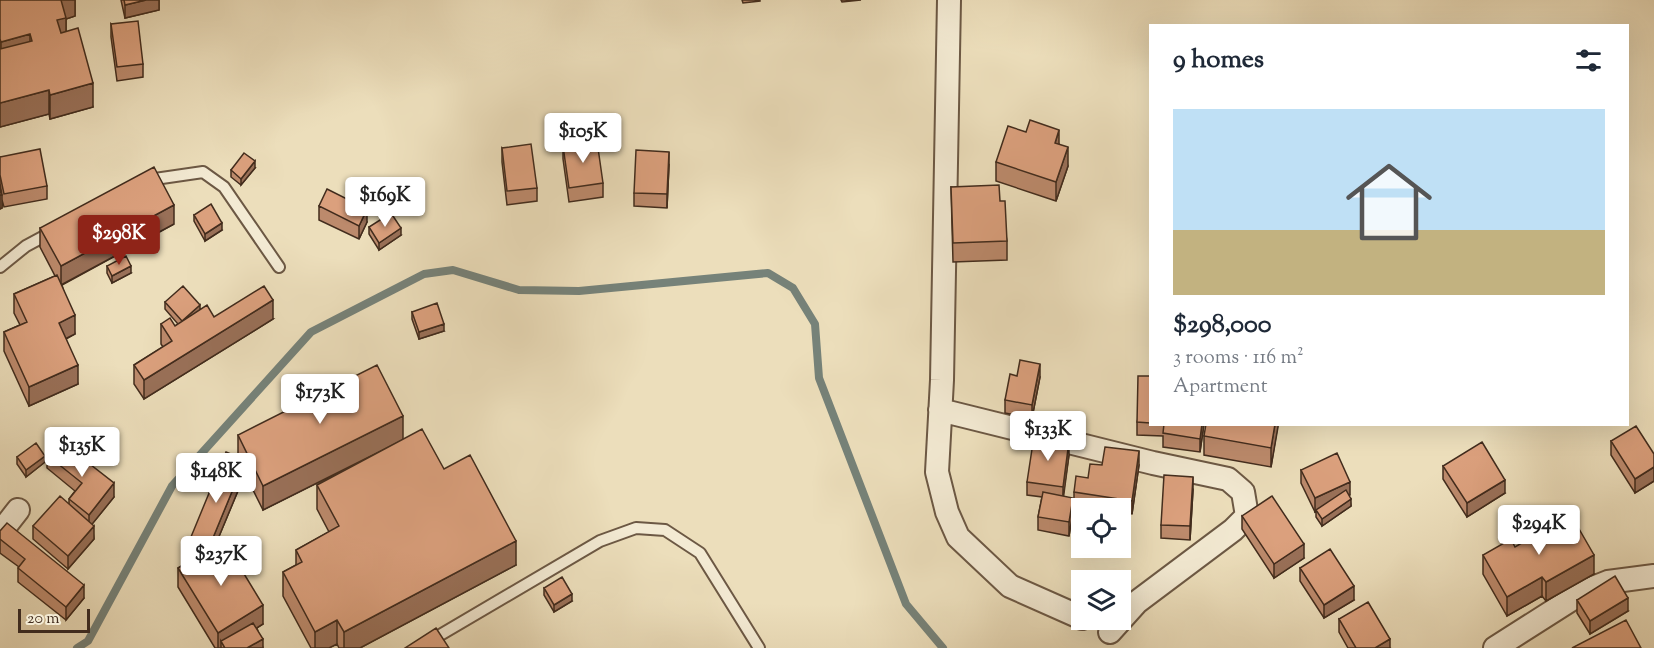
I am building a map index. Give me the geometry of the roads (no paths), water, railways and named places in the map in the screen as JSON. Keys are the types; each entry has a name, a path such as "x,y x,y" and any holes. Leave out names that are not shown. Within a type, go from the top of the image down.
{"street":[{"path":"949,0 937,472 947,512 958,537 1010,586 1071,614"},
{"path":"940,410 1153,464 1228,479 1243,492 1247,516 1233,530 1137,602 1117,640 1101,630"},
{"path":"0,533 18,510"},
{"path":"1495,648 1583,592 1608,582 1654,576"}],"lane":[{"path":"140,185 150,179 203,172 224,187 279,267"},
{"path":"0,267 26,246 68,224"},
{"path":"418,648 600,541 636,528 665,530 700,553 759,648"}],"waterway":[{"path":"77,648 88,641 172,486 311,332 424,274 453,270 519,290 579,291 768,273 793,288 815,324 819,378 906,604 943,648"}]}
